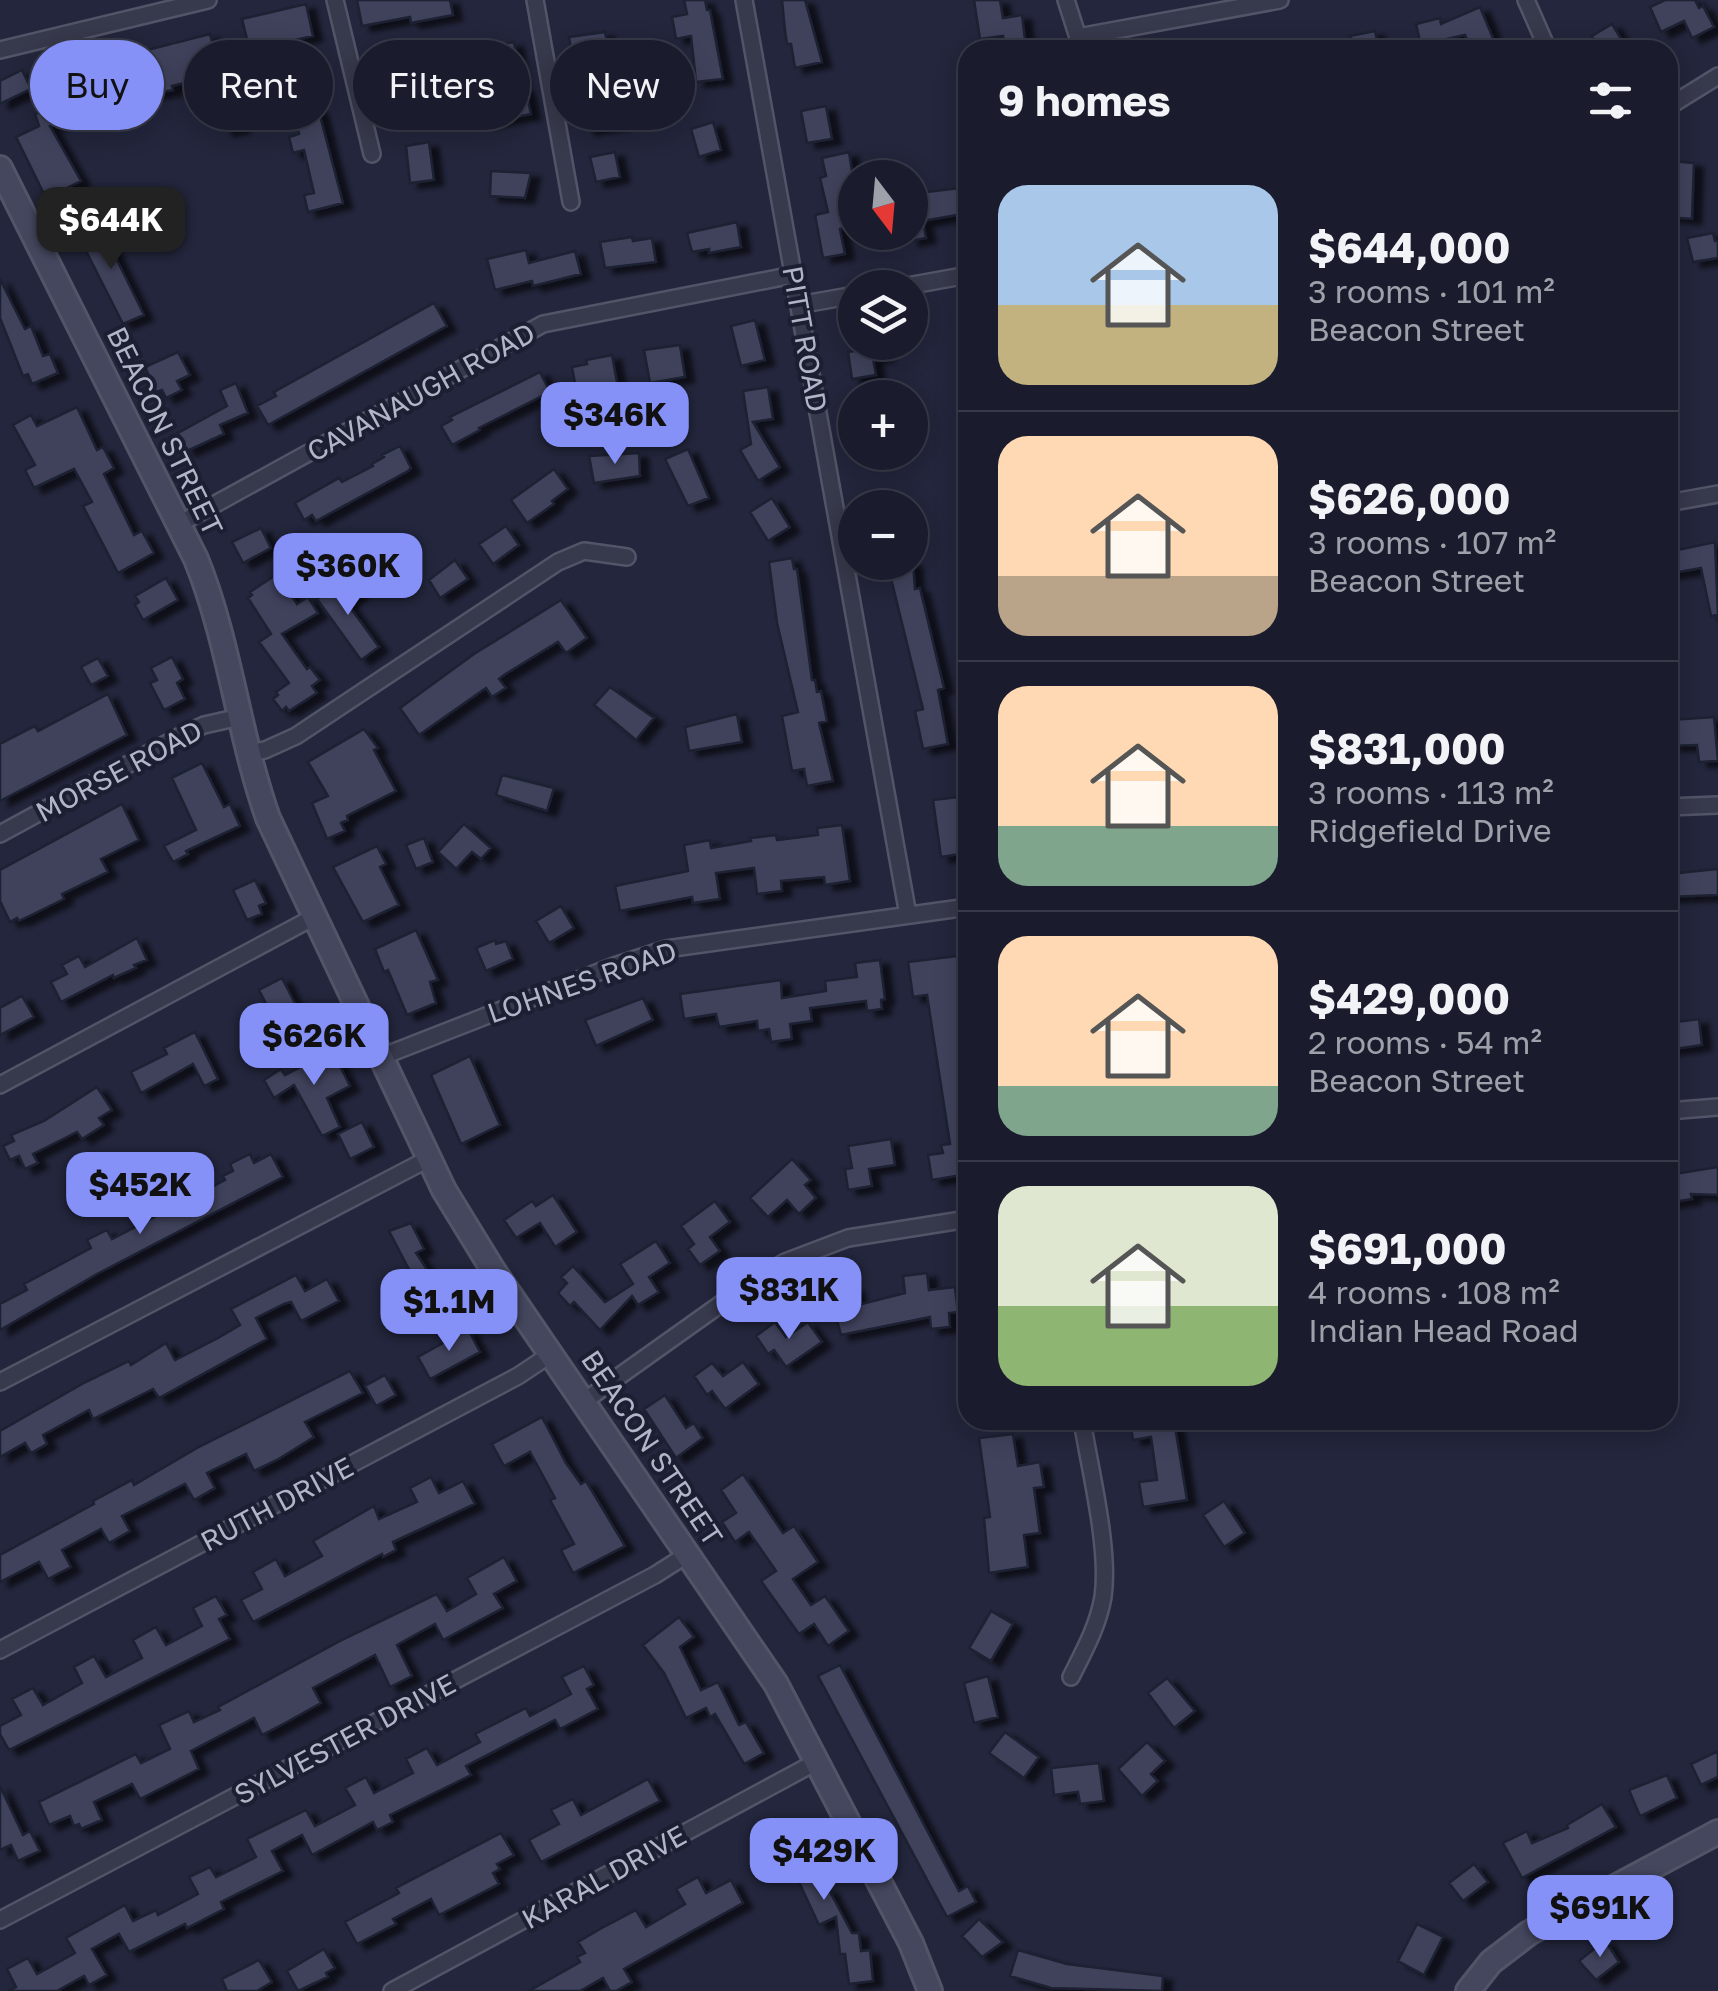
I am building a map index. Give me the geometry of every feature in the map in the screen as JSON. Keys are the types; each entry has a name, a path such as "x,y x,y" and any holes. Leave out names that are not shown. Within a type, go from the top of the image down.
{"street":[{"path":"0,50 208,0"},
{"path":"335,0 372,154"},
{"path":"535,0 571,202"},
{"name":"PITT ROAD","path":"744,0 908,915"},
{"path":"1066,0 1079,40"},
{"path":"1098,40 1280,0"},
{"path":"1526,0 1544,40"},
{"path":"1678,102 1718,76"},
{"name":"BEACON STREET","path":"0,168 180,524 216,616 248,753 268,818 428,1158 476,1245 761,1661 911,1943 930,1991"},
{"name":"CAVANAUGH ROAD","path":"180,524 543,324 793,275"},
{"path":"928,282 958,277"},
{"path":"798,305 838,298"},
{"path":"1678,501 1718,494"},
{"path":"248,753 266,750 296,736 558,562 584,551 627,558"},
{"name":"MORSE ROAD","path":"0,834 184,734 240,716"},
{"path":"1678,807 1718,805"},
{"name":"LOHNES ROAD","path":"381,1057 653,953 692,944 958,908"},
{"path":"0,1086 314,918"},
{"path":"1678,1110 1718,1107"},
{"path":"0,1382 428,1158"},
{"path":"583,1402 786,1262 848,1238 958,1221"},
{"name":"RUTH DRIVE","path":"0,1650 518,1376 551,1354"},
{"path":"1072,1677 1098,1618 1104,1572 1083,1430"},
{"name":"SYLVESTER DRIVE","path":"0,1920 655,1576 688,1554"},
{"name":"KARAL DRIVE","path":"392,1991 816,1762"},
{"path":"1468,1991 1490,1962 1529,1933 1718,1832"}],"building":[{"path":"357,0 450,0 453,15 411,23 410,17 362,26"},
{"path":"684,0 705,0 723,79 696,82 695,40 691,36 676,39 672,17 687,14"},
{"path":"782,0 805,0 822,62 795,68 791,44 787,44"},
{"path":"974,0 1000,0 1003,18 1022,15 1025,39 980,39"},
{"path":"1665,0 1695,0 1699,8 1703,6 1714,27 1692,38 1684,21 1661,32 1650,7"},
{"path":"306,4 313,36 247,40 242,19"},
{"path":"1480,7 1494,40 1467,40 1465,35 1420,40 1416,24 1440,18 1441,24"},
{"path":"1612,24 1622,40 1594,40 1592,36"},
{"path":"1375,31 1377,40 1351,40 1350,36"},
{"path":"605,32 607,40 570,40 569,37"},
{"path":"210,34 212,40 186,40"},
{"path":"184,41 184,83 164,92 164,46"},
{"path":"22,70 30,89 0,104 0,81"},
{"path":"826,106 832,139 807,143 801,111"},
{"path":"713,122 721,150 699,157 691,130"},
{"path":"31,130 52,130 81,181 46,198 16,137"},
{"path":"298,130 324,130 343,203 308,212 304,195 314,193 304,150 293,153 289,137 299,134"},
{"path":"429,142 434,180 410,183 406,146"},
{"path":"615,152 620,177 596,182 590,157"},
{"path":"849,152 850,160 838,160 838,250 844,250 845,254 823,258 815,215 828,212 820,178 826,176 822,158"},
{"path":"1678,162 1694,163 1692,219 1678,218"},
{"path":"491,171 531,173 525,198 490,196"},
{"path":"958,188 958,215 928,220 928,192"},
{"path":"95,215 144,315 123,324 83,245 91,241 81,222"},
{"path":"737,222 741,247 692,252 687,233"},
{"path":"1713,233 1718,241 1718,258 1693,262 1687,238"},
{"path":"632,237 633,241 652,238 656,262 605,268 600,242"},
{"path":"526,250 529,263 575,251 581,274 533,286 532,281 495,290 487,259"},
{"path":"0,279 25,329 31,326 43,356 50,354 58,373 32,384 28,374 23,376 0,318"},
{"path":"434,303 447,326 268,425 257,406 276,396 274,392"},
{"path":"755,320 765,360 741,366 731,326"},
{"path":"680,345 685,377 650,383 644,350"},
{"path":"178,352 190,375 177,381 182,390 166,398 162,390 156,392 145,367"},
{"path":"612,355 619,393 578,400 572,367"},
{"path":"849,360 873,360 876,375 852,379"},
{"path":"540,372 550,392 452,445 441,426 452,420 450,417"},
{"path":"236,383 248,413 220,425 224,434 187,451 178,433 227,406 220,390"},
{"path":"768,387 773,419 753,422 780,467 758,481 740,450 751,444 743,391"},
{"path":"77,407 97,450 103,447 114,468 104,474 134,535 142,531 154,553 118,573 83,506 92,502 74,469 34,488 25,470 35,465 13,425 31,415 37,426"},
{"path":"400,446 411,468 408,471 316,521 312,515 304,520 295,503 339,478 342,482 373,466 382,455"},
{"path":"688,449 709,498 688,506 665,459"},
{"path":"639,453 640,476 594,483 589,456"},
{"path":"554,469 568,489 527,523 511,500"},
{"path":"772,498 790,527 768,541 750,512"},
{"path":"506,526 519,545 493,564 479,544"},
{"path":"261,528 271,548 243,563 232,542"},
{"path":"1715,542 1718,615 1711,616 1701,568 1678,572 1678,550"},
{"path":"792,558 797,569 812,680 817,692 821,691 827,721 819,723 833,781 807,786 804,769 792,771 782,716 798,712 777,623 769,562"},
{"path":"455,560 468,579 440,598 429,580"},
{"path":"277,574 297,604 308,597 318,613 282,634 307,669 310,667 320,680 312,686 317,693 289,711 286,707 282,711 273,699 289,683 259,642 271,634 248,598 250,592"},
{"path":"350,577 360,592 347,603 379,647 361,660 317,599"},
{"path":"166,578 178,600 143,620 135,596"},
{"path":"891,580 914,580 915,589 920,588 944,688 938,690 948,744 923,749 915,711 923,709"},
{"path":"561,600 587,638 566,653 558,642 499,679 506,688 492,697 486,688 419,735 400,708 474,654"},
{"path":"172,657 183,679 177,683 185,699 164,710 150,683 157,680 151,668"},
{"path":"98,658 108,676 91,685 81,667"},
{"path":"610,687 654,718 636,740 594,705"},
{"path":"108,694 127,735 0,801 0,744 35,726 38,731"},
{"path":"737,714 742,742 689,751 685,727"},
{"path":"1714,717 1718,761 1699,762 1697,745 1678,746 1678,719"},
{"path":"364,729 378,748 374,750 396,791 347,816 348,820 341,823 345,831 327,839 312,803 328,796 308,762"},
{"path":"202,763 224,807 230,804 240,826 186,851 188,854 173,862 164,846 196,830 172,778"},
{"path":"502,775 554,788 547,811 496,795"},
{"path":"958,797 958,854 941,857 933,800"},
{"path":"122,804 139,840 101,859 108,872 62,894 64,899 10,922 0,901 0,870"},
{"path":"464,824 491,848 481,859 472,852 456,869 438,852"},
{"path":"842,825 850,881 825,885 824,877 781,881 782,891 757,894 754,868 716,873 720,899 693,903 692,897 620,911 615,886 688,871 684,845 710,840 711,848 751,841 750,838 776,835 777,840 818,835 817,828"},
{"path":"424,838 433,862 416,869 406,845"},
{"path":"377,846 386,864 380,867 399,905 363,922 333,867"},
{"path":"1718,869 1718,895 1678,897 1678,873"},
{"path":"255,880 266,903 259,906 262,914 247,920 233,890"},
{"path":"561,906 574,928 549,943 536,921"},
{"path":"416,930 438,980 430,982 436,1003 407,1015 375,949"},
{"path":"137,938 147,960 61,1002 51,982 67,974 62,965 79,956 85,967"},
{"path":"495,940 496,944 506,941 513,959 486,971 476,948"},
{"path":"958,956 958,1176 932,1180 928,1155 943,1153 941,1145 950,1144 927,995 913,997 908,962"},
{"path":"880,960 885,999 881,1000 882,1009 867,1011 866,1001 810,1008 812,1021 790,1024 792,1039 771,1042 769,1029 758,1031 757,1021 719,1027 716,1014 684,1019 680,994 781,980 782,998 826,991 825,981 857,977 855,963"},
{"path":"282,978 300,1013 292,1018 295,1026 281,1033 259,990"},
{"path":"22,996 34,1017 0,1035 0,1008"},
{"path":"643,998 653,1020 596,1046 585,1020"},
{"path":"1699,1019 1702,1045 1678,1049 1678,1022"},
{"path":"195,1032 218,1079 204,1086 193,1064 141,1093 131,1072 167,1054 164,1048"},
{"path":"332,1050 350,1086 327,1098 340,1127 322,1136 294,1085 274,1098 264,1080 281,1069 285,1075"},
{"path":"470,1056 500,1125 461,1144 431,1075"},
{"path":"97,1087 112,1110 99,1118 104,1125 82,1139 77,1132 33,1154 38,1163 25,1169 19,1156 10,1160 3,1146 14,1141 11,1135 44,1121"},
{"path":"362,1122 374,1147 350,1159 338,1134"},
{"path":"891,1139 895,1165 869,1169 872,1186 848,1190 845,1169 852,1168 848,1146"},
{"path":"250,1154 254,1163 271,1154 283,1177 97,1274 0,1330 0,1304 27,1290 24,1284 91,1248 87,1240 107,1230 112,1239 225,1180 223,1176 233,1171 230,1164"},
{"path":"792,1159 811,1180 805,1185 816,1198 799,1214 787,1200 768,1217 750,1198"},
{"path":"1718,1167 1718,1195 1691,1194 1692,1199 1678,1201 1678,1173"},
{"path":"553,1195 577,1232 555,1247 540,1223 516,1238 504,1220 532,1201 536,1206"},
{"path":"715,1201 730,1222 710,1237 720,1251 700,1265 688,1249 694,1244 681,1226"},
{"path":"411,1223 424,1249 416,1253 434,1280 441,1276 457,1301 438,1313 424,1292 420,1295 411,1283 415,1281 389,1231"},
{"path":"656,1241 670,1263 649,1277 659,1292 638,1305 632,1296 600,1330 574,1302 570,1306 558,1293 567,1283 561,1277 573,1266 605,1302 633,1284 620,1264"},
{"path":"927,1273 929,1290 955,1287 958,1312 949,1313 950,1327 931,1329 930,1317 841,1335 830,1294 855,1287 858,1305 905,1293 903,1276"},
{"path":"296,1275 305,1291 327,1279 339,1301 301,1321 291,1302 284,1304 256,1318 267,1339 159,1398 153,1389 93,1419 89,1410 43,1435 47,1444 31,1453 25,1443 0,1457 0,1431 82,1384 129,1361 131,1365 166,1343 175,1360 218,1338 240,1325 231,1309"},
{"path":"775,1322 786,1337 808,1322 822,1342 786,1367 774,1350 768,1354 756,1336"},
{"path":"468,1329 480,1352 430,1379 418,1357"},
{"path":"743,1362 759,1384 725,1409 712,1391 707,1395 694,1376 712,1363 723,1376"},
{"path":"350,1371 363,1393 305,1422 314,1437 277,1460 254,1471 246,1454 207,1473 215,1488 194,1500 185,1484 122,1516 130,1531 109,1543 101,1529 62,1550 71,1567 48,1579 39,1562 0,1582 0,1555 132,1480 134,1485 197,1448"},
{"path":"385,1375 396,1395 376,1406 365,1386"},
{"path":"665,1395 686,1428 694,1423 703,1438 676,1458 644,1409"},
{"path":"542,1417 566,1463 581,1484 586,1481 625,1546 573,1573 561,1550 574,1544 530,1452 504,1466 492,1444"},
{"path":"1132,1430 1176,1430 1187,1500 1143,1507 1139,1482 1157,1480 1151,1437 1133,1440"},
{"path":"1013,1434 1018,1466 1040,1462 1044,1487 1034,1488 1040,1533 1024,1535 1028,1567 989,1573 984,1518 990,1517 979,1438"},
{"path":"743,1474 783,1533 794,1526 818,1562 793,1579 811,1605 825,1596 849,1631 828,1646 814,1624 799,1634 761,1581 776,1571 749,1532 735,1542 722,1522 736,1513 721,1490"},
{"path":"431,1477 439,1493 463,1481 475,1504 393,1542 396,1550 253,1622 241,1600 262,1589 253,1572 276,1559 285,1576 322,1556 313,1541 374,1506 379,1519 417,1502 410,1488"},
{"path":"1224,1501 1245,1533 1224,1547 1203,1515"},
{"path":"504,1557 517,1581 494,1594 503,1608 443,1640 435,1624 397,1645 412,1676 390,1687 375,1655 313,1688 321,1703 262,1735 254,1718 191,1751 199,1769 140,1799 132,1784 94,1802 102,1820 81,1829 79,1824 74,1826 70,1816 49,1825 39,1802 136,1754 141,1763 170,1749 159,1725 189,1711 194,1722 220,1710 218,1707 340,1641 437,1594 447,1611 476,1594 467,1578"},
{"path":"216,1596 227,1615 219,1619 230,1639 9,1750 0,1726 21,1715 12,1699 33,1688 43,1705 82,1683 74,1667 94,1656 106,1677 142,1658 133,1640 156,1627 166,1645 202,1626 193,1608"},
{"path":"991,1611 1013,1624 991,1661 969,1648"},
{"path":"679,1617 694,1637 680,1647 701,1690 718,1682 739,1725 746,1722 764,1753 744,1764 715,1714 710,1717 706,1708 686,1718 664,1673 643,1645"},
{"path":"840,1665 959,1891 968,1886 976,1902 947,1917 818,1676"},
{"path":"584,1666 594,1685 587,1689 598,1709 560,1729 555,1720 466,1766 471,1775 390,1815 393,1822 377,1830 373,1822 312,1855 302,1835 272,1851 283,1871 221,1902 224,1909 129,1952 119,1934 92,1949 107,1975 89,1985 84,1976 57,1991 8,1991 16,1987 7,1969 28,1958 37,1974 75,1953 66,1938 125,1905 133,1921 156,1910 158,1915 198,1894 189,1877 210,1867 216,1877 256,1857 247,1839 306,1810 315,1826 355,1805 345,1788 366,1777 374,1793 413,1773 406,1759 427,1748 437,1765 480,1742 475,1734 526,1708 530,1716 571,1694 562,1677"},
{"path":"988,1676 998,1717 974,1723 964,1683"},
{"path":"1167,1678 1195,1711 1174,1728 1148,1693"},
{"path":"1005,1732 1039,1757 1024,1778 989,1753"},
{"path":"1147,1742 1165,1761 1151,1774 1158,1781 1142,1796 1118,1769"},
{"path":"1718,1751 1718,1777 1701,1785 1691,1764"},
{"path":"1099,1763 1104,1801 1080,1804 1078,1792 1054,1795 1051,1768"},
{"path":"1667,1775 1677,1798 1640,1816 1629,1790"},
{"path":"648,1779 660,1801 541,1862 529,1840 559,1824 551,1810 573,1799 581,1815"},
{"path":"0,1786 23,1835 30,1831 40,1851 18,1861 11,1845 0,1850"},
{"path":"1602,1804 1616,1827 1522,1878 1503,1843 1527,1831 1532,1843 1568,1828 1567,1825"},
{"path":"795,1820 809,1848 801,1852 822,1891 828,1888 852,1933 859,1933 861,1951 870,1950 873,1981 849,1984 845,1954 840,1954 836,1917 819,1925 783,1848 778,1850 770,1833"},
{"path":"501,1833 514,1855 497,1864 500,1869 493,1873 499,1884 439,1915 431,1899 393,1919 396,1924 357,1944 345,1922 399,1893 396,1888"},
{"path":"1474,1864 1488,1882 1463,1901 1449,1883"},
{"path":"698,1877 706,1893 731,1880 743,1903 624,1969 632,1982 616,1991 610,1991 603,1978 580,1991 529,1991 580,1962 577,1957 585,1953 578,1942 600,1929 636,1910 646,1927 685,1904 676,1889"},
{"path":"979,1919 1003,1942 982,1957 962,1936"},
{"path":"1417,1924 1443,1937 1424,1975 1398,1961"},
{"path":"1605,1940 1619,1962 1596,1980 1579,1961"},
{"path":"324,1949 335,1968 326,1973 328,1977 298,1991 287,1971"},
{"path":"1018,1950 1067,1964 1163,1976 1162,1991 1051,1988 1010,1976"},
{"path":"259,1960 272,1982 257,1991 227,1991 222,1979"}]}
